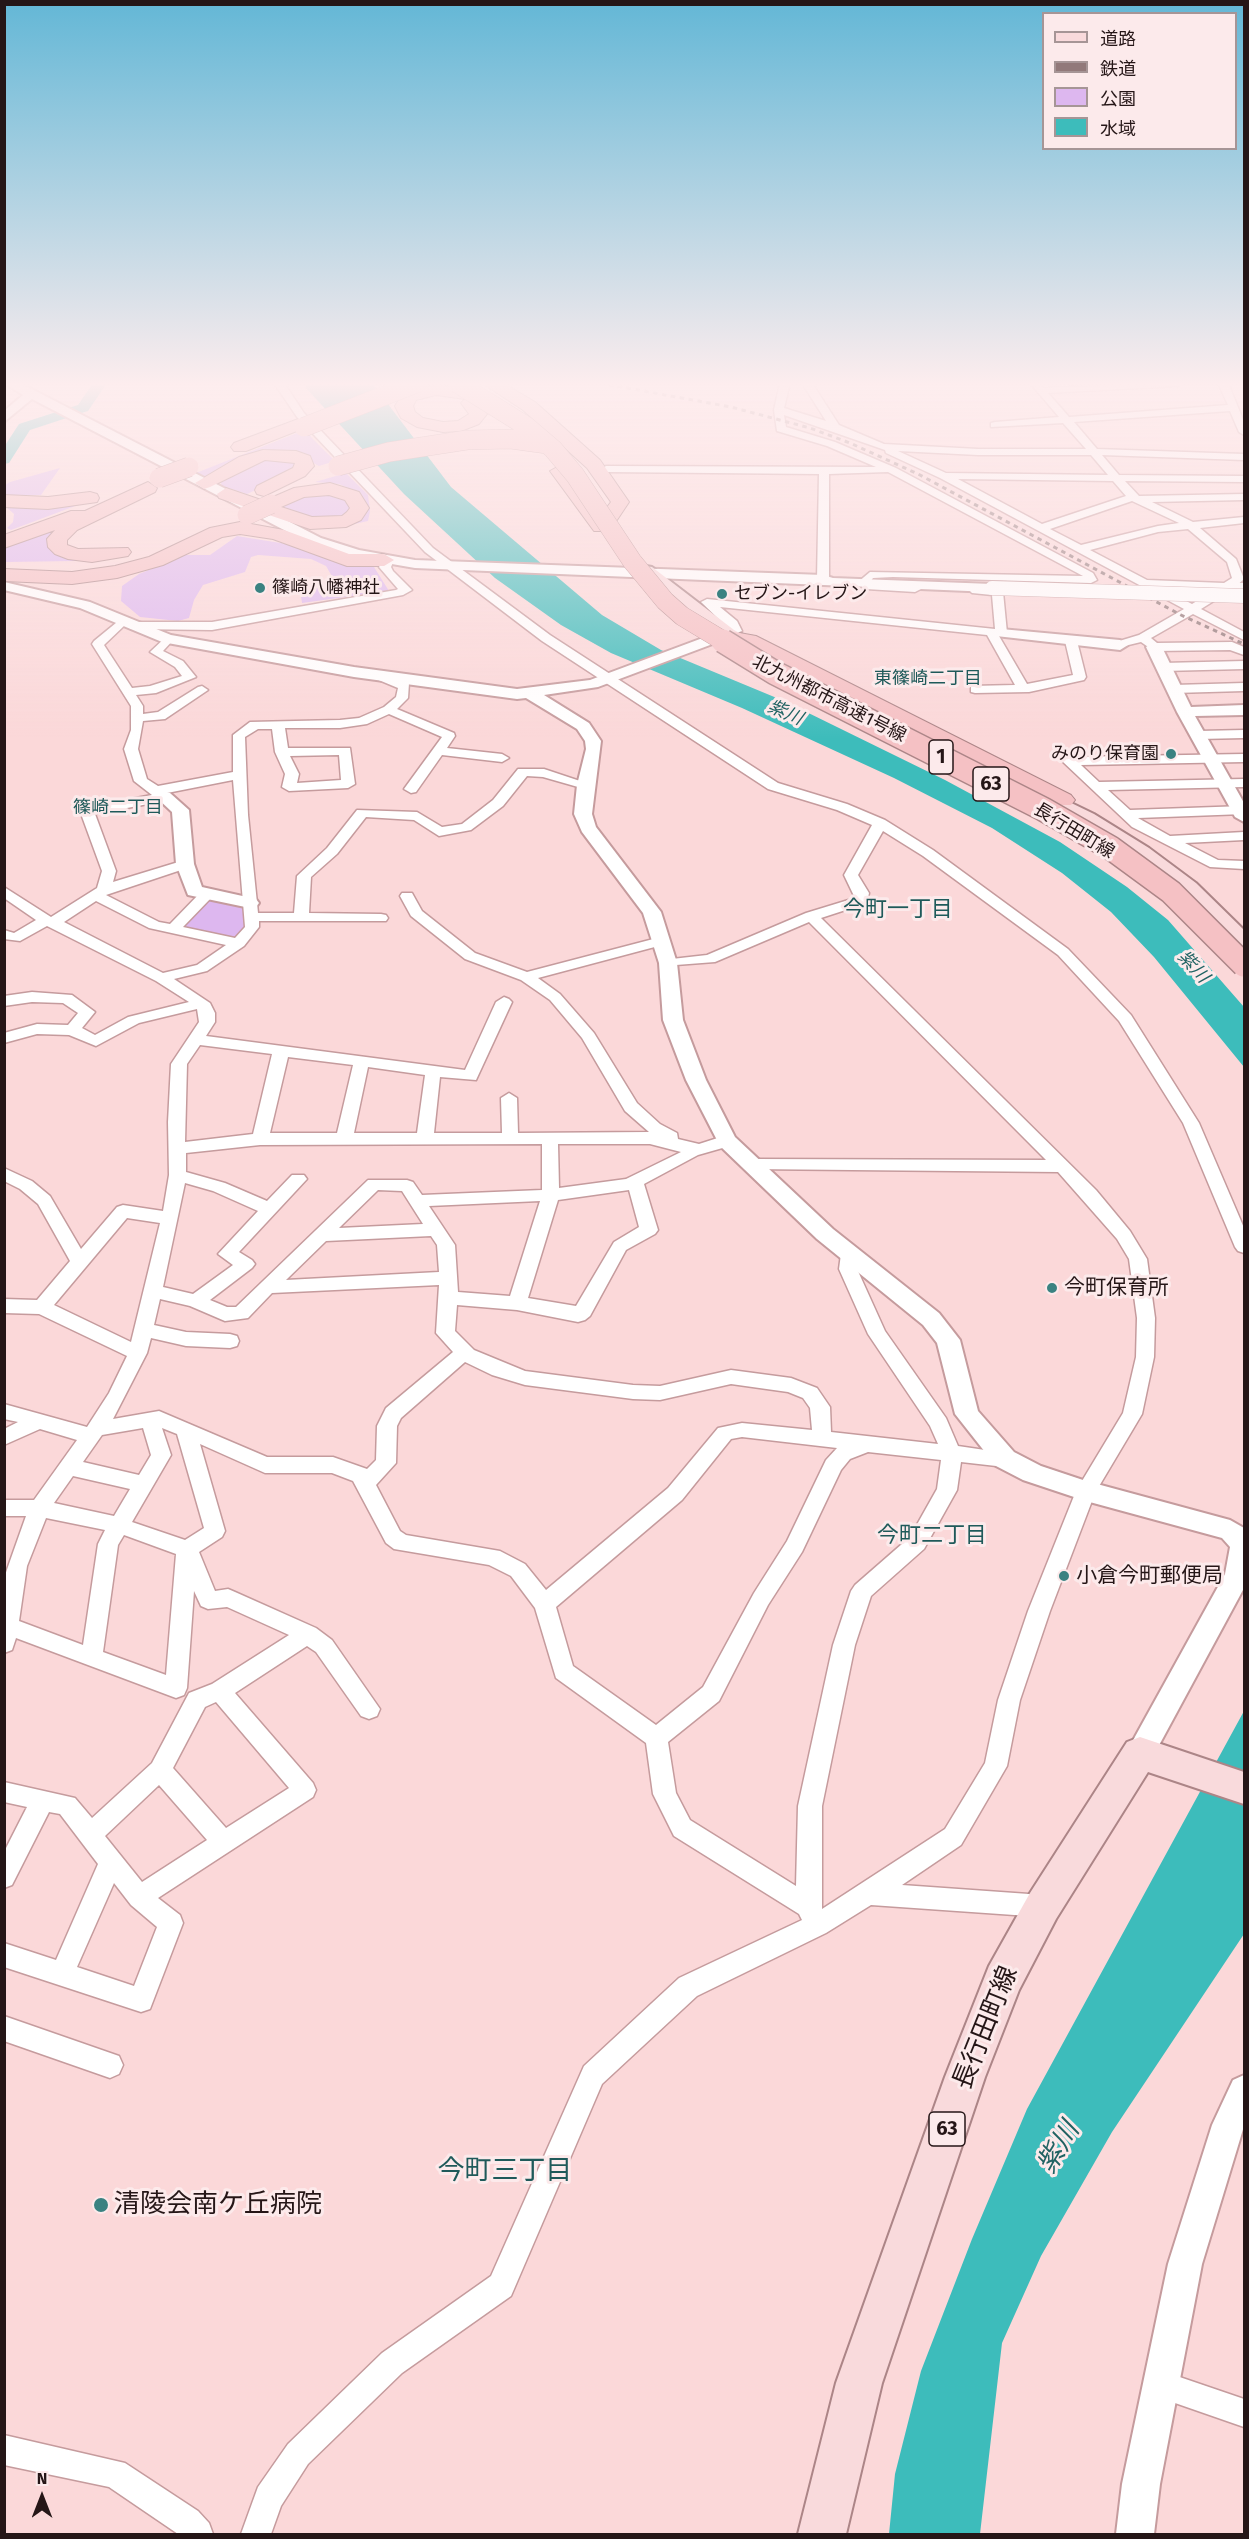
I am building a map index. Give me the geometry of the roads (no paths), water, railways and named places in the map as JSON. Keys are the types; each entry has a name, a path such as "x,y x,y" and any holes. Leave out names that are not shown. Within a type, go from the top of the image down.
{"highway":[{"path":"11,501 65,501"},
{"path":"4,536 102,501"},
{"path":"4,542 107,501"},
{"path":"118,501 70,526 60,535 57,543 62,550 83,556 109,555 146,545 230,510 264,501"},
{"path":"77,573 111,568 145,557 245,501"},
{"path":"4,565 92,562 129,553 251,501"},
{"path":"4,570 74,568 121,560 230,510 287,517 315,524 346,521 357,514 360,508 356,501"},
{"path":"581,501 593,518 642,561"},
{"name":"北九州都市高速1号線","path":"596,501 642,561 665,601 704,632 775,672 1077,827 1143,869 1171,892 1245,944"},
{"name":"北九州都市高速1号線","path":"605,501 663,582 717,637 802,677 1090,823 1157,865 1206,916 1245,965"},
{"path":"615,501 632,525"},
{"path":"610,516 620,501"},
{"path":"4,575 54,578 96,576 138,567 178,540 230,510"},
{"path":"230,510 228,529 255,529 277,534 346,560 386,560"},
{"path":"4,511 8,517 4,524"},
{"path":"51,574 121,567 178,540"},
{"path":"717,637 749,640 1063,800 1108,826 1191,888 1206,916"},
{"path":"764,668 762,673 884,739 1009,801 1206,916"}],"main road":[{"name":"長行田町線","path":"600,501 642,561 717,637 764,668 849,714 1010,794 1083,834 1145,873 1214,932 1245,965"},
{"name":"長行田町線","path":"717,637 1086,819 1141,853 1188,888 1245,944"},
{"name":"長行田町線","path":"822,2535 858,2383 961,2088 1003,1980 1043,1906 1146,1755"},
{"path":"1146,1755 1245,1788"}],"street":[{"path":"225,501 230,510 316,541 386,560 455,566 577,569 642,561 863,583 1098,596"},
{"path":"383,501 429,550 455,566 546,638 773,786 842,807 880,824 928,853 1063,952 1125,1018 1191,1123 1245,1247"},
{"path":"823,579 824,501"},
{"path":"863,583 870,575 893,574 1091,580 1089,575 950,501"},
{"path":"992,501 1245,637"},
{"path":"1041,528 1123,501"},
{"path":"1141,501 1189,524 1232,561 1238,579 1192,609 1148,642"},
{"path":"1080,549 1148,531 1189,524 1245,520"},
{"path":"381,918 301,917 251,910 194,891 184,864 180,810 141,782 131,749 137,706 98,644 127,623 212,626 399,594 406,590 388,573 385,567 386,560"},
{"path":"1141,583 1245,587"},
{"path":"4,586 85,605 168,639 483,691 531,694 580,687 736,631 733,624 707,602 1071,641 1120,645 1148,642 1232,646 1245,651"},
{"path":"995,590 1245,598"},
{"path":"995,590 996,633 1023,688"},
{"path":"1210,599 1245,598"},
{"path":"127,692 152,690 190,677 179,664 156,652 168,639"},
{"path":"975,688 1023,688 1080,677 1071,641"},
{"path":"1125,814 1243,813 1148,642"},
{"path":"1163,667 1245,665"},
{"path":"161,978 202,968 239,943 252,927 239,735 255,725 340,724 362,721 388,710 402,698 405,686 378,675"},
{"path":"1174,689 1245,687"},
{"path":"137,718 161,716 202,690"},
{"path":"531,694 583,726 593,741 594,749 585,785 583,814 588,828 652,912 668,963 673,1020 696,1080 727,1141 755,1165 825,1234 931,1319 948,1340 967,1414 1005,1459 1032,1473 1086,1491 1230,1530 1244,1539 1238,1575 1146,1755"},
{"path":"388,710 449,736 411,789"},
{"path":"1185,712 1245,710"},
{"path":"278,724 282,752 292,774 289,787 348,784 345,751 282,752"},
{"path":"1199,735 1245,734"},
{"path":"439,751 502,758"},
{"path":"1245,758 1069,761 1137,825 1215,864 1245,865"},
{"path":"301,917 304,876 332,851 362,813 417,816 439,831 451,831 466,827 498,803 523,772 544,773 585,785"},
{"path":"101,893 109,871 87,811 240,775"},
{"path":"1094,786 1245,783"},
{"path":"668,963 710,959 812,916 862,900 862,893 851,875 880,824"},
{"path":"1168,840 1245,836"},
{"path":"4,934 15,938 101,893 184,864"},
{"path":"4,891 50,921 161,978 202,1003 207,1013 207,1022 179,1064 176,1122 179,1148 178,1175 171,1218 138,1353 117,1396 94,1433 39,1508 17,1566 6,1635 93,1656 176,1688 197,1700"},
{"path":"101,893 154,925 239,943"},
{"path":"173,929 207,895"},
{"path":"407,896 416,914 470,956 526,977 555,997 588,1036 631,1107 654,1128 687,1148 690,1154 635,1181 551,1195 417,1201"},
{"path":"256,2535 269,2498 298,2454 392,2363 501,2286 593,2075 688,1987 812,1915 868,1894 953,1837 996,1766 1009,1700 1022,1656 1086,1491 1132,1414 1145,1357 1146,1318 1138,1259 1110,1219 1063,1166 812,916"},
{"path":"526,977 661,941"},
{"path":"4,1001 32,997 67,998 87,1012 76,1024 75,1030"},
{"path":"194,1040 362,1064 470,1076 504,1002"},
{"path":"4,1038 37,1029 75,1030 96,1041 134,1020 202,1003"},
{"path":"260,1139 281,1051"},
{"path":"345,1137 362,1064"},
{"path":"425,1139 433,1072"},
{"path":"509,1098 510,1139"},
{"path":"179,1148 260,1139 345,1137 650,1138 699,1150 727,1141"},
{"path":"517,1303 551,1195 550,1139"},
{"path":"755,1165 1063,1166"},
{"path":"4,1174 26,1185 44,1200 79,1261"},
{"path":"178,1175 219,1187 270,1209"},
{"path":"195,1301 224,1283 246,1264 227,1254 298,1179"},
{"path":"449,1298 517,1303 578,1315 583,1311 620,1246 649,1230 635,1181"},
{"path":"153,1290 195,1301 233,1315 241,1313 374,1184 407,1186 446,1245 449,1298 445,1333 464,1353 499,1370 525,1378 633,1392 660,1393 731,1377 791,1385 810,1393 820,1407 822,1439"},
{"path":"42,1307 123,1211 171,1218"},
{"path":"321,1235 437,1230"},
{"path":"812,1915 810,1806 844,1645 862,1591 917,1543 947,1490 952,1455 939,1423 877,1334 848,1269 850,1254"},
{"path":"270,1287 448,1278"},
{"path":"4,1306 42,1307 138,1353"},
{"path":"143,1330 186,1339 230,1341"},
{"path":"365,1483 386,1463 387,1426 393,1413 464,1353"},
{"path":"4,1411 37,1422 94,1433 159,1418 265,1465 333,1465 360,1475 393,1537 402,1543 493,1557 518,1570 545,1604 564,1671 656,1738 665,1794 682,1828 812,1915"},
{"path":"93,1656 108,1544 161,1455 150,1419"},
{"path":"4,1438 37,1422"},
{"path":"185,1428 215,1531 187,1549"},
{"path":"545,1604 675,1494 724,1433 742,1431 1005,1459"},
{"path":"656,1738 711,1694 761,1599 795,1546 833,1465 843,1454 867,1444"},
{"path":"70,1467 142,1484"},
{"path":"4,1508 39,1508 118,1525 187,1549 208,1600 228,1598 308,1634 324,1646 369,1709"},
{"path":"176,1688 187,1549"},
{"path":"90,1835 160,1770 197,1700 220,1690 308,1634"},
{"path":"139,1897 305,1790 220,1690"},
{"path":"160,1770 223,1841"},
{"path":"4,1792 67,1805 139,1897 171,1923 141,2000 4,1955"},
{"path":"4,1877 43,1800"},
{"path":"62,1974 111,1862"},
{"path":"868,1894 1043,1906"},
{"path":"4,2028 110,2066"},
{"path":"1135,2535 1141,2484 1185,2264 1228,2125 1245,2091"},
{"path":"1162,2385 1245,2413"},
{"path":"4,2450 115,2473 187,2522 198,2535"}],"water":[{"name":"紫川","path":"412,501 468,501 602,615 661,650 784,701 945,780 1060,842 1127,887 1168,920 1244,1007 1244,1067 1154,957 1111,912 1062,873 992,828 894,778 742,708 611,653 561,625 495,578"},
{"name":"紫川","path":"1244,1711 1244,1934 1112,2132 1041,2256 1002,2343 980,2534 889,2534 895,2474 921,2371 972,2239 1027,2109"}],"railway":[{"path":"969,501 1181,615 1244,644"}],"place":[{"name":"篠崎八幡神社","path":"260,588"},
{"name":"セブン-イレブン","path":"722,594"},
{"name":"みのり保育園","path":"1171,754"},
{"name":"今町保育所","path":"1052,1288"},
{"name":"小倉今町郵便局","path":"1064,1576"},
{"name":"清陵会南ケ丘病院","path":"101,2205"}],"district":[{"name":"東篠崎二丁目","path":"928,679"},
{"name":"篠崎二丁目","path":"118,808"},
{"name":"今町一丁目","path":"898,910"},
{"name":"今町二丁目","path":"932,1536"},
{"name":"今町三丁目","path":"505,2171"}]}
